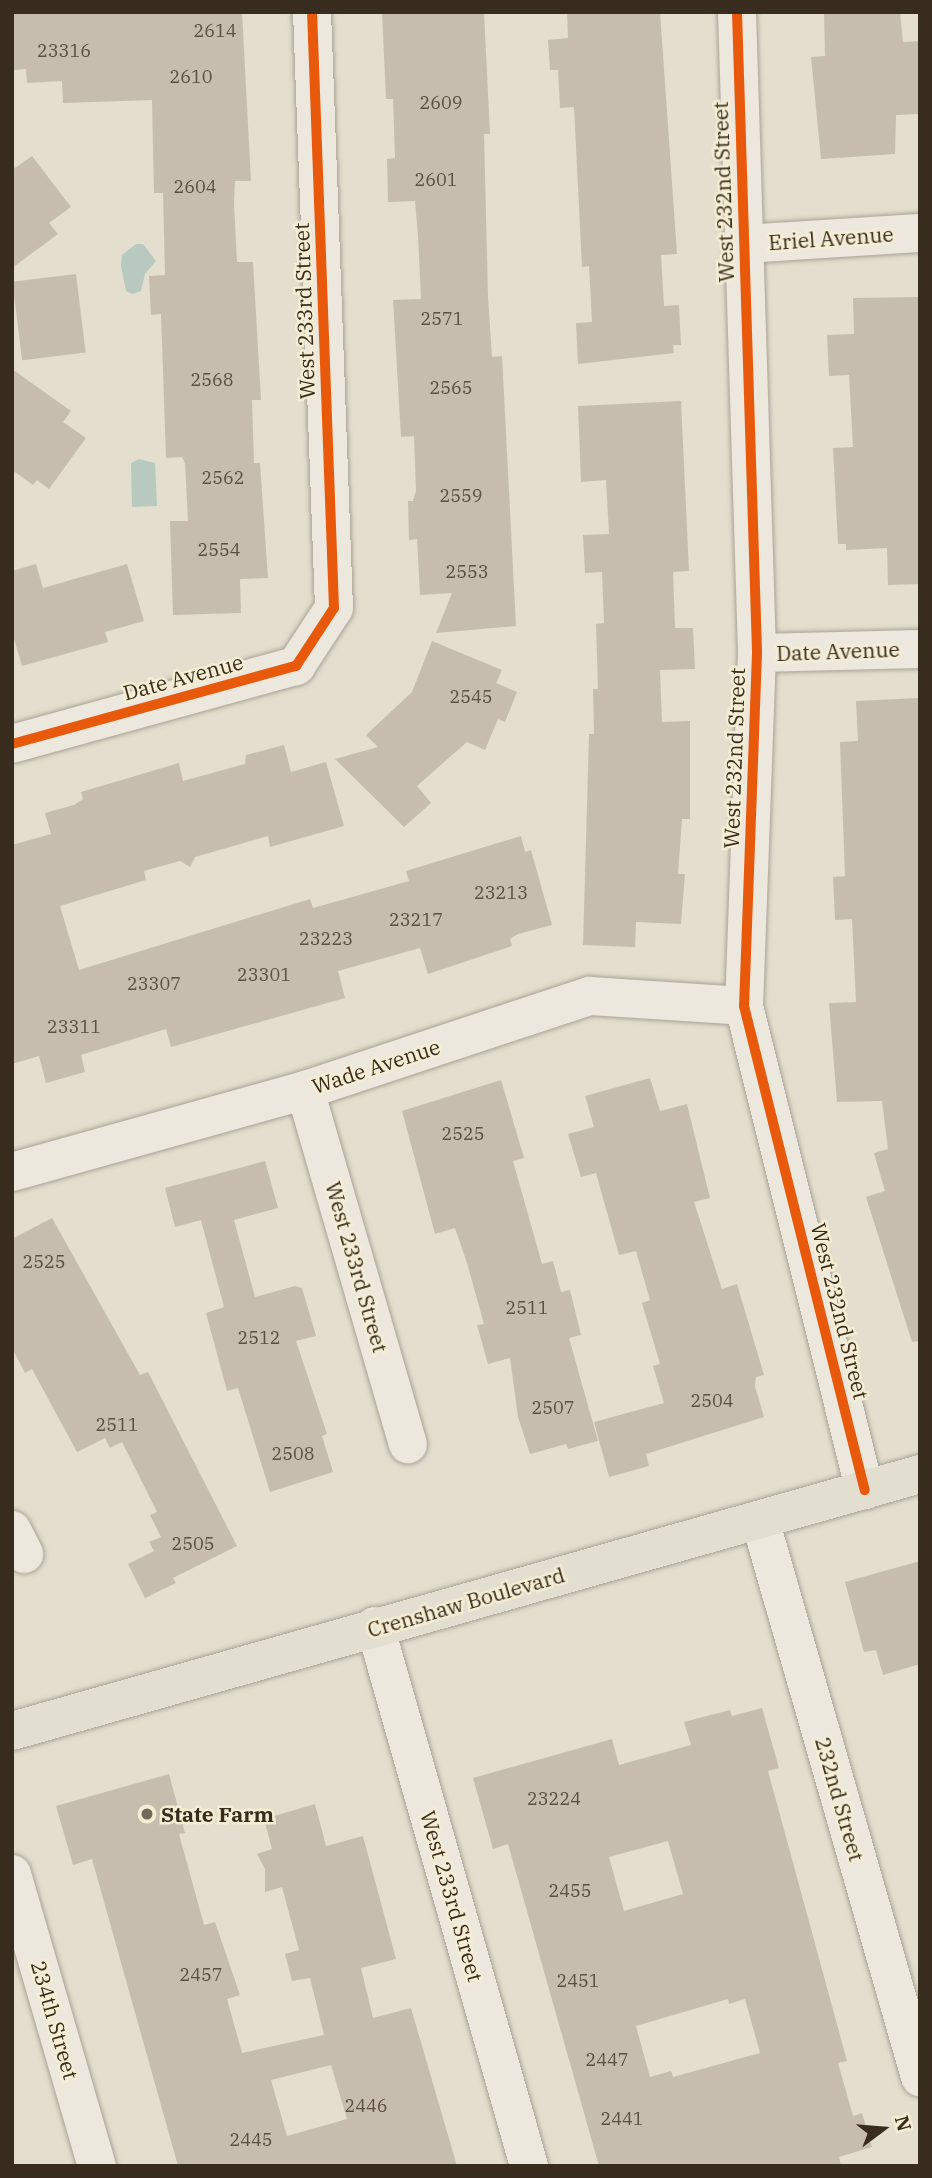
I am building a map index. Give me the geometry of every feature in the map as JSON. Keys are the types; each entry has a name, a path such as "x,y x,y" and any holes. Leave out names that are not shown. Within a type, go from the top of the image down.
{"main road":[{"name":"Crenshaw Boulevard","path":"12,1731 376,1626 920,1475"}],"street":[{"name":"West 233rd Street","path":"312,12 334,608"},
{"name":"West 232nd Street","path":"737,12 757,653 744,1006 864,1490"},
{"name":"Eriel Avenue","path":"743,244 920,233"},
{"name":"Date Avenue","path":"12,744 296,666 334,608"},
{"name":"Date Avenue","path":"757,653 920,649"},
{"name":"Wade Avenue","path":"12,1172 305,1090 590,996 744,1006"},
{"name":"West 233rd Street","path":"305,1090 408,1444"},
{"name":"232nd Street","path":"760,1520 920,2077"},
{"name":"West 233rd Street","path":"376,1626 529,2166"},
{"name":"234th Street","path":"12,1874 97,2166"}],"shaded area":[{"path":"136,244 143,244 156,261 145,274 141,291 132,294 126,291 121,266 122,255"},
{"path":"139,459 155,463 157,506 132,507 131,463"}],"building":[{"path":"12,12 242,12 251,181 235,181 234,204 237,262 253,262 261,400 252,400 254,463 260,463 268,578 240,579 241,613 173,615 170,521 188,521 185,463 182,457 166,458 161,314 151,315 149,276 165,275 163,193 154,193 152,100 63,103 62,81 27,83 26,69 12,70"},
{"path":"382,12 484,12 490,134 484,134 488,297 492,357 502,356 516,626 436,633 452,593 420,595 417,539 409,540 408,501 413,501 416,491 414,436 401,437 393,300 421,299 418,236 415,201 388,202 387,159 395,158 393,99 386,99"},
{"path":"567,12 660,12 677,254 661,255 664,306 679,305 681,345 673,345 674,353 578,364 576,323 592,322 589,266 582,267 574,107 560,108 558,70 550,70 548,40 568,38"},
{"path":"824,12 900,12 903,42 920,41 920,114 896,115 895,154 821,159 811,57 825,56"},
{"path":"32,156 71,207 49,223 58,234 12,268 12,170"},
{"path":"76,274 86,352 22,360 12,282"},
{"path":"920,297 920,584 888,585 887,548 846,550 846,544 838,544 833,448 853,447 849,375 829,376 827,335 854,334 853,298"},
{"path":"12,369 71,411 63,422 86,438 49,489 37,480 33,485 12,470"},
{"path":"681,401 689,571 673,572 675,628 693,628 695,669 660,670 662,722 690,721 690,819 682,819 678,874 685,874 681,924 636,922 635,947 583,945 589,734 594,734 593,689 598,689 596,624 604,623 602,572 585,573 583,535 609,534 606,480 581,482 578,406"},
{"path":"36,564 43,588 127,564 144,621 105,632 108,642 22,666 12,632 12,571"},
{"path":"432,641 502,670 496,683 517,692 505,722 498,719 485,750 467,742 417,786 431,803 404,827 335,759 378,747 366,735 412,692"},
{"path":"920,698 920,1341 912,1342 866,1197 885,1191 874,1153 888,1149 882,1101 837,1102 829,1003 856,1002 852,919 835,920 833,877 845,876 840,742 858,741 856,701"},
{"path":"284,745 291,772 326,762 344,826 270,847 268,836 195,857 190,867 180,861 144,871 146,880 60,906 79,970 310,899 313,908 409,881 406,871 521,836 525,852 531,850 552,925 518,934 510,939 512,946 428,974 420,948 338,971 345,998 171,1047 166,1029 81,1055 85,1072 46,1083 39,1056 12,1064 12,845 51,834 45,813 74,805 83,799 81,792 179,763 183,781 245,764 246,755"},
{"path":"650,1078 660,1111 687,1104 710,1198 694,1202 722,1289 737,1284 764,1375 756,1377 755,1386 764,1417 646,1454 649,1466 609,1477 594,1422 664,1403 653,1366 660,1364 642,1303 650,1300 636,1251 619,1255 596,1173 581,1177 568,1134 594,1127 585,1096"},
{"path":"501,1080 524,1158 513,1161 542,1264 553,1261 561,1292 570,1290 581,1335 569,1338 598,1441 568,1449 566,1444 530,1454 518,1417 510,1358 488,1364 477,1325 484,1324 467,1263 455,1228 435,1234 402,1111"},
{"path":"265,1161 278,1208 234,1220 255,1297 295,1286 302,1288 316,1336 296,1341 327,1434 322,1436 333,1472 270,1492 238,1388 227,1391 206,1313 224,1307 201,1220 175,1227 165,1188"},
{"path":"52,1218 140,1375 148,1372 237,1546 173,1578 176,1583 145,1598 128,1564 154,1551 149,1542 161,1537 150,1515 157,1512 122,1442 110,1448 105,1438 77,1452 32,1369 25,1373 12,1348 12,1239"},
{"path":"920,1561 920,1664 883,1675 876,1650 864,1652 845,1582"},
{"path":"762,1708 779,1768 768,1771 847,2061 838,2063 853,2116 862,2113 872,2147 839,2157 841,2166 599,2166 508,1844 493,1849 473,1778 612,1739 619,1765 691,1745 684,1722 730,1710 732,1716","holes":["668,1841 683,1894 624,1911 609,1857","728,1999 729,2004 745,1999 760,2053 673,2077 671,2071 650,2077 636,2026"]},
{"path":"169,1774 185,1833 179,1834 204,1925 215,1922 240,1995 227,1999 242,2053 324,2035 310,1978 292,1981 285,1954 299,1950 282,1887 265,1892 265,1869 257,1854 272,1849 264,1819 315,1804 326,1846 363,1836 396,1959 361,1968 373,2018 411,2008 457,2166 178,2166 92,1859 73,1865 56,1806","holes":["331,2065 347,2119 287,2136 271,2080"]}],"cycle path":[{"path":"12,744 296,666 334,608 312,12"},
{"path":"737,12 757,653 744,1006 865,1490"}],"place":[{"name":"State Farm","path":"147,1814"}]}
